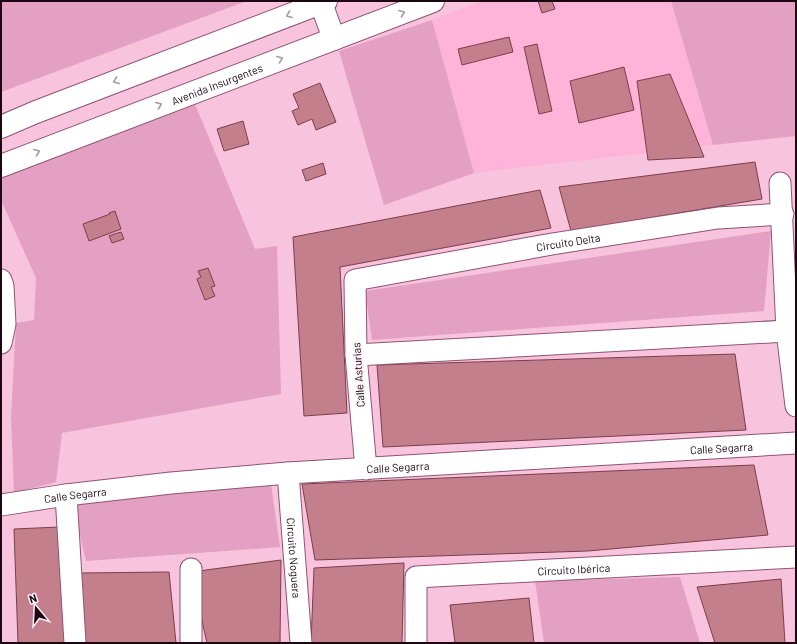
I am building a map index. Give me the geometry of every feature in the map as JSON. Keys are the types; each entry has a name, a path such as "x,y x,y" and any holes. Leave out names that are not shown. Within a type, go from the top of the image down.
{"main road":[{"name":"Avenida Insurgentes","path":"1,166 433,1"},
{"path":"1,127 36,112 323,2 334,39"}],"street":[{"path":"780,183 786,331 796,406"},
{"name":"Circuito Delta","path":"355,280 552,244 703,220 782,214"},
{"path":"1,280 3,286 6,324 1,343"},
{"name":"Calle Asturias","path":"355,280 356,355 366,469"},
{"path":"356,355 786,331"},
{"name":"Calle Segarra","path":"1,505 66,495 172,483 288,473 796,443"},
{"name":"Circuito Noguera","path":"288,473 301,643"},
{"path":"66,495 75,643"},
{"name":"Circuito Ibérica","path":"416,643 416,578 796,557"},
{"path":"191,569 191,643"}],"shaded area":[{"path":"1,1 247,1 1,92"},
{"path":"482,1 671,1 713,145 474,173 432,20"},
{"path":"671,1 796,1 796,136 713,145"},
{"path":"432,20 474,173 384,205 339,51"},
{"path":"195,104 255,249 277,246 281,394 62,433 56,482 14,493 11,418 16,323 34,320 36,278 1,200 1,177"},
{"path":"771,231 764,311 372,340 365,291"},
{"path":"271,484 280,547 86,561 73,504"},
{"path":"680,577 700,643 544,643 535,581"}],"building":[{"path":"538,1 552,1 555,9 542,13"},
{"path":"509,37 513,52 462,65 458,49"},
{"path":"537,44 552,111 539,114 524,47"},
{"path":"624,67 634,110 579,123 570,81"},
{"path":"670,74 704,157 648,160 637,81"},
{"path":"320,83 336,122 316,130 312,119 298,125 292,111 299,108 293,94"},
{"path":"243,121 249,144 224,151 217,129"},
{"path":"755,162 762,199 571,231 559,187"},
{"path":"323,163 326,174 306,181 302,170"},
{"path":"540,190 551,228 340,267 347,413 304,416 293,237"},
{"path":"115,211 121,229 89,241 83,224"},
{"path":"121,232 124,239 112,243 109,236"},
{"path":"208,268 215,286 211,287 215,296 205,300 197,279 201,277 198,271"},
{"path":"735,354 746,430 383,447 377,365"},
{"path":"754,465 768,535 588,551 315,560 302,484"},
{"path":"60,527 65,643 18,643 14,529"},
{"path":"281,560 280,643 207,643 191,572"},
{"path":"404,563 402,643 311,643 314,568"},
{"path":"169,572 176,643 85,643 79,573"},
{"path":"781,579 785,643 715,643 697,587"},
{"path":"529,598 534,643 455,643 450,605"}]}
